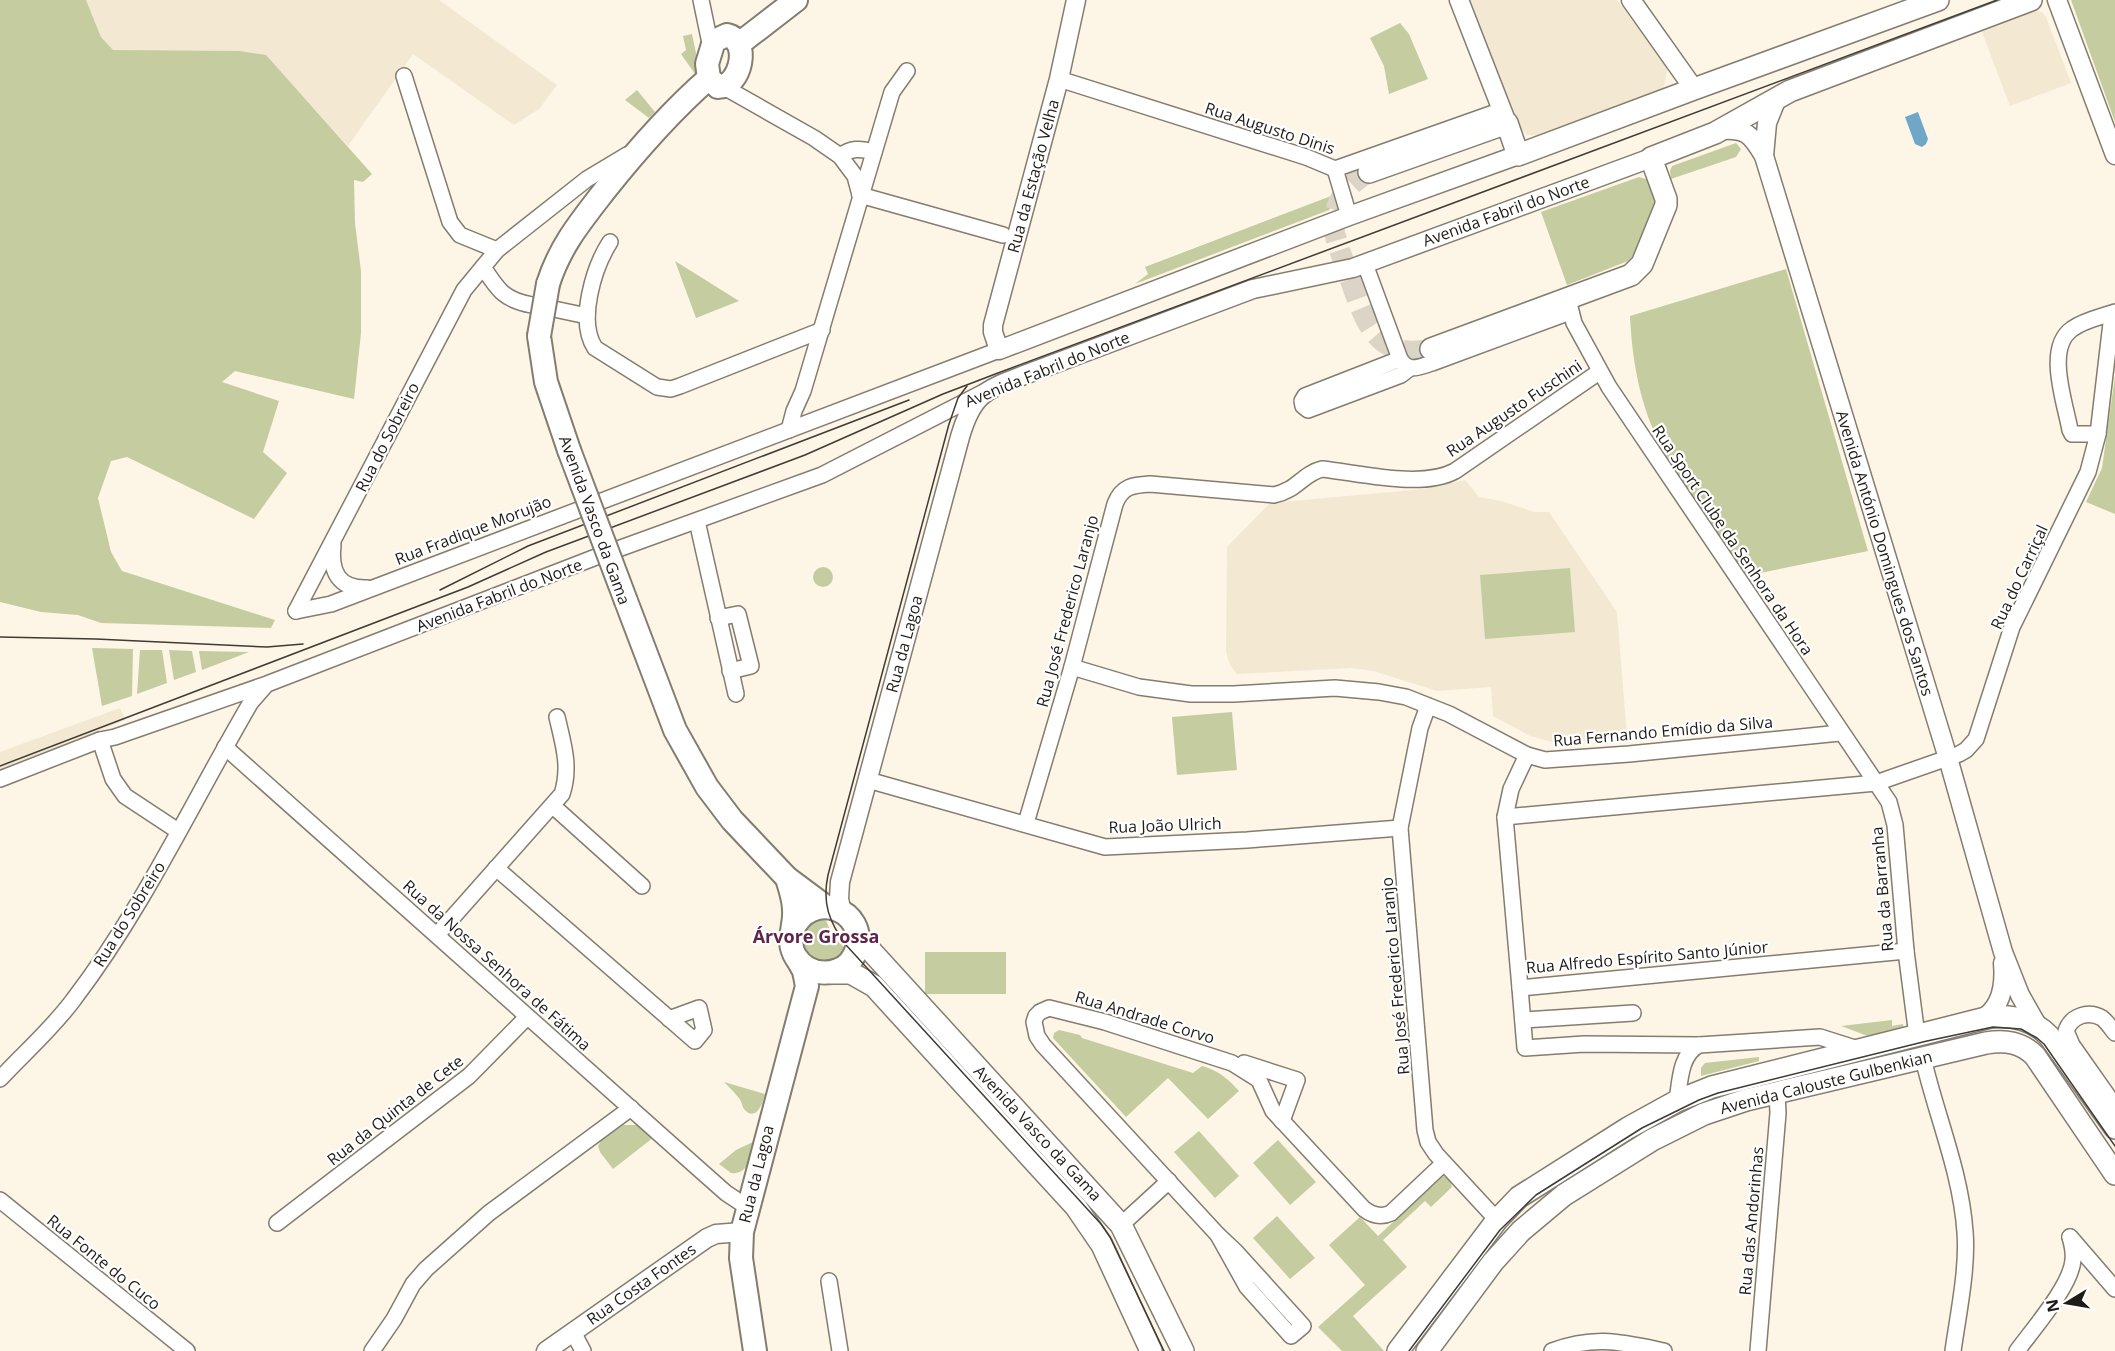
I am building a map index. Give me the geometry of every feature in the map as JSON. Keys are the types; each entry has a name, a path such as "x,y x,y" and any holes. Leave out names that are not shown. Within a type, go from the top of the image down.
{"main road":[{"path":"726,42 741,59 728,84 707,64 726,42 796,0"},
{"name":"Avenida Fabril do Norte","path":"1518,155 1938,0"},
{"name":"Avenida Fabril do Norte","path":"1651,158 1720,130 1790,91 2031,0"},
{"name":"Avenida Vasco da Gama","path":"728,84 639,147 595,186 555,263 548,284 539,336 546,382 569,450 675,730 695,769 732,820 787,878 854,924 858,939 1121,1225 1183,1351"},
{"path":"1369,172 1505,117 1518,155"},
{"path":"1431,349 1569,306 1630,275 1642,264 1666,205 1651,158"},
{"name":"Avenida Vasco da Gama","path":"787,878 794,899 793,951 798,960 814,972 851,973 874,986 1076,1207 1102,1245 1151,1351"},
{"path":"792,931 799,918 814,908 834,909"},
{"path":"831,973 843,969 850,962 855,955 858,939"},
{"name":"Rua da Lagoa","path":"756,1351 741,1258 742,1232 803,1000 807,979 798,960"},
{"name":"Rua da Lagoa","path":"803,1000 817,980 831,973"},
{"name":"Avenida Calouste Gulbenkian","path":"1398,1351 1513,1202 1628,1128 1677,1101 1724,1084 1980,1020 2011,1017 2037,1025 2059,1048 2115,1128"},
{"name":"Avenida Calouste Gulbenkian","path":"1427,1351 1494,1262 1514,1238 1541,1213 1564,1195 1632,1152 1684,1123 1727,1106 1996,1041 2015,1043 2028,1049"},
{"path":"2028,1049 2036,1056 2115,1174"}],"street":[{"name":"Rua da Estação Velha","path":"999,350 993,325 1059,79 1076,0"},
{"path":"1459,0 1505,117"},
{"path":"1630,0 1694,89"},
{"path":"2057,0 2115,155"},
{"path":"703,6 716,30 726,42"},
{"path":"789,430 822,330 892,92 907,71"},
{"path":"404,76 450,222 460,235 497,250"},
{"name":"Rua Augusto Dinis","path":"1059,79 1306,157 1335,169 1505,117"},
{"path":"728,84 840,156 855,176 860,195"},
{"path":"1764,156 1767,123 1777,98"},
{"path":"1720,130 1735,130 1749,134 1764,156"},
{"path":"840,156 850,150 858,149 873,152"},
{"name":"Avenida Fabril do Norte","path":"824,416 1349,216 1518,155"},
{"name":"Avenida António Domingues dos Santos","path":"1764,156 1948,758 2003,952 2020,995 2037,1025"},
{"name":"Avenida Fabril do Norte","path":"0,779 100,740 267,684 596,557 840,467 993,387 1253,289 1335,273 1365,264 1651,158"},
{"path":"1335,169 1349,216"},
{"name":"Rua do Sobreiro","path":"296,611 464,290 497,250 595,186"},
{"path":"860,195 1003,236"},
{"path":"610,242 596,269 587,316 589,335 595,348 663,389 680,386 822,330"},
{"path":"1365,264 1405,364 1401,375 1308,410 1303,406 1302,400 1305,396 1405,364 1432,363 1569,306"},
{"path":"483,267 497,288 508,298 532,305"},
{"name":"Rua Sport Clube da Senhora da Hora","path":"1569,306 1599,372 1840,733 1876,783"},
{"path":"554,309 587,316"},
{"name":"Rua do Carriçal","path":"2098,434 2077,436 2072,434 2057,355 2064,336 2070,330 2088,320 2115,313"},
{"name":"Rua do Carriçal","path":"1948,758 1966,750 1976,739 2012,627 2088,472 2098,434 2111,323 2115,313"},
{"name":"Rua Augusto Fuschini","path":"1134,485 1274,495 1289,490 1309,474 1322,470 1437,479 1455,471 1599,372"},
{"name":"Rua da Lagoa","path":"834,909 839,899 840,882 965,419 976,399 993,387"},
{"path":"803,391 810,406 824,416"},
{"name":"Rua Fradique Morujão","path":"296,611 331,604 824,416"},
{"name":"Rua José Frederico Laranjo","path":"1026,823 1072,667 1115,504 1118,496 1126,488 1134,485"},
{"path":"697,521 736,694"},
{"path":"335,538 332,564 340,580 353,588 373,588"},
{"path":"718,618 738,614 751,666 730,671"},
{"name":"Rua Fernando Emídio da Silva","path":"1072,667 1158,691 1191,694 1360,689 1406,698 1428,706 1449,714 1527,755 1554,760 1840,733"},
{"name":"Rua do Sobreiro","path":"0,1079 74,1000 148,886 251,702 267,684"},
{"path":"212,704 222,707 228,713 234,731"},
{"name":"Rua José Frederico Laranjo","path":"1428,706 1420,728 1400,828 1425,1130 1428,1142 1444,1163 1497,1220"},
{"path":"437,935 562,794 567,781 568,767 557,717"},
{"path":"100,740 113,779 125,796 178,831"},
{"name":"Rua da Nossa Senhora de Fátima","path":"225,747 726,1193 747,1207"},
{"name":"Rua Alfredo Espírito Santo Júnior","path":"1527,755 1510,789 1505,816 1520,988 1906,951"},
{"path":"1505,816 1876,783 1948,758"},
{"name":"Rua João Ulrich","path":"868,780 1106,847 1247,840 1400,828"},
{"name":"Rua da Barranha","path":"1876,783 1889,802 1893,813 1906,951 1917,1036"},
{"path":"553,806 642,886"},
{"path":"496,868 669,1019"},
{"path":"2003,952 2011,1017 2016,1034 2028,1049"},
{"name":"Avenida António Domingues dos Santos","path":"1980,1020 1993,1011 1999,1000 2004,975 2003,952"},
{"path":"1520,988 1523,1020 1633,1013"},
{"name":"Rua Andrade Corvo","path":"1218,1235 1247,1287 1291,1336 1303,1326 1043,1045 1035,1027 1035,1016 1040,1011 1049,1008 1058,1009 1232,1063 1259,1080 1264,1087 1269,1105 1282,1121 1364,1209 1379,1216 1391,1213 1444,1163"},
{"path":"2115,1033 2105,1020 2086,1014 2073,1019 2066,1031 2072,1046 2115,1106"},
{"name":"Rua da Quinta de Cete","path":"277,1223 469,1076 527,1017"},
{"name":"Avenida Calouste Gulbenkian","path":"1523,1020 1525,1048 1584,1044 1699,1045 1820,1037 1861,1050"},
{"path":"1684,1123 1679,1119 1677,1101 1686,1056 1699,1045"},
{"path":"1923,1058 1955,1176 1965,1228 1963,1270 1953,1351"},
{"path":"1232,1063 1238,1061 1297,1080 1282,1121"},
{"name":"Rua das Andorinhas","path":"1758,1351 1778,1093"},
{"path":"372,1351 394,1319 413,1284 426,1269 489,1213 631,1108"},
{"path":"1121,1225 1169,1181"},
{"name":"Rua Fonte do Cuco","path":"0,1200 187,1351"},
{"name":"Rua Costa Fontes","path":"546,1351 706,1238 716,1234 742,1232"},
{"path":"2018,1351 2054,1301 2071,1271 2073,1259 2070,1237 2115,1289"},
{"path":"829,1281 840,1351"},
{"path":"573,1332 583,1351"},
{"path":"1552,1351 1594,1340 1664,1351"}],"shaded area":[{"path":"86,0 439,0 557,85 539,109 514,125 413,54 348,146 266,56 113,50 101,37"},
{"path":"1468,0 1617,0 1668,67 1664,86 1660,91 1541,136 1527,135 1515,124"},
{"path":"2035,11 2042,12 2046,17 2071,83 2010,106 1982,32"},
{"path":"1465,480 1479,497 1501,501 1534,512 1549,512 1617,612 1627,737 1552,742 1530,736 1493,716 1491,687 1437,691 1373,671 1351,668 1237,674 1230,665 1226,652 1227,547 1270,503 1424,489"},
{"path":"120,708 125,720 0,772 0,752"}],"green space":[{"path":"0,0 86,0 101,37 113,50 239,51 266,55 372,174 363,182 354,180 355,223 361,271 361,333 354,399 235,371 222,382 279,401 263,452 287,473 254,519 127,457 111,461 98,498 111,552 122,571 275,620 271,628 101,623 78,615 41,612 0,602"},
{"path":"2071,0 2115,0 2115,122"},
{"path":"1400,23 1409,34 1428,79 1389,94 1384,66 1370,38"},
{"path":"692,34 697,58 695,74 681,54 686,50 683,36"},
{"path":"637,90 655,112 649,118 625,100"},
{"path":"1736,143 1741,149 1736,157 1671,179 1672,166"},
{"path":"1639,177 1649,180 1657,200 1632,257 1628,261 1567,285 1541,212"},
{"path":"1331,196 1333,205 1329,210 1135,284 1148,274 1145,267"},
{"path":"675,261 739,301 696,318"},
{"path":"1786,269 1868,551 1745,576 1723,542 1719,543 1715,529 1677,473 1657,438 1645,409 1638,378 1630,316"},
{"path":"2115,376 2115,514 2086,502 2102,468"},
{"path":"823,567 830,570 833,577 830,584 823,587 816,584 813,577 816,570"},
{"path":"1570,568 1575,632 1485,639 1480,575"},
{"path":"92,648 133,649 132,696 102,706"},
{"path":"140,650 162,650 167,683 137,694"},
{"path":"169,650 192,651 196,672 174,680"},
{"path":"199,651 249,652 202,670"},
{"path":"1232,712 1237,770 1177,775 1172,717"},
{"path":"823,914 832,934 848,952 836,964 811,961 801,946 802,930"},
{"path":"925,952 1006,952 1006,994 925,994"},
{"path":"1892,1020 1892,1026 1903,1024 1904,1030 1873,1038 1841,1026"},
{"path":"1059,1030 1193,1073 1202,1066 1208,1068 1222,1075 1239,1091 1208,1119 1168,1078 1126,1117 1053,1038 1054,1033"},
{"path":"1759,1057 1759,1061 1701,1076 1701,1068 1705,1063"},
{"path":"724,1082 765,1094 758,1110 752,1114 748,1113"},
{"path":"623,1125 639,1125 654,1137 613,1169 598,1146 601,1141"},
{"path":"1199,1131 1239,1176 1215,1198 1174,1152"},
{"path":"1278,1140 1316,1182 1290,1205 1253,1163"},
{"path":"755,1141 749,1163 742,1171 731,1173 719,1164 736,1150"},
{"path":"1443,1176 1450,1179 1452,1187 1431,1207 1425,1201 1383,1240 1407,1267 1353,1316 1384,1351 1342,1351 1318,1327 1365,1285 1329,1245 1360,1217 1378,1236"},
{"path":"1277,1216 1315,1258 1290,1279 1253,1238"}],"water":[{"path":"1918,112 1928,139 1922,147 1915,144 1905,117"}],"tunnel":[{"path":"1369,172 1348,188 1336,208 1333,225 1340,252 1361,309 1376,334 1385,343 1397,349 1412,351 1431,349"}],"tram line":[{"path":"0,766 468,587 546,552 805,455 943,394 1997,0"},
{"path":"967,386 958,398 949,424 828,875 826,885 828,912 846,945 1101,1224 1110,1237 1164,1351"},
{"path":"440,590 528,546 909,400"},
{"path":"0,637 267,647 303,644"},
{"path":"1409,1351 1500,1230 1536,1195 1642,1128 1718,1093 1993,1027 2021,1029 2044,1044 2115,1146"}],"district":[{"name":"Árvore Grossa","path":"816,937"}]}
